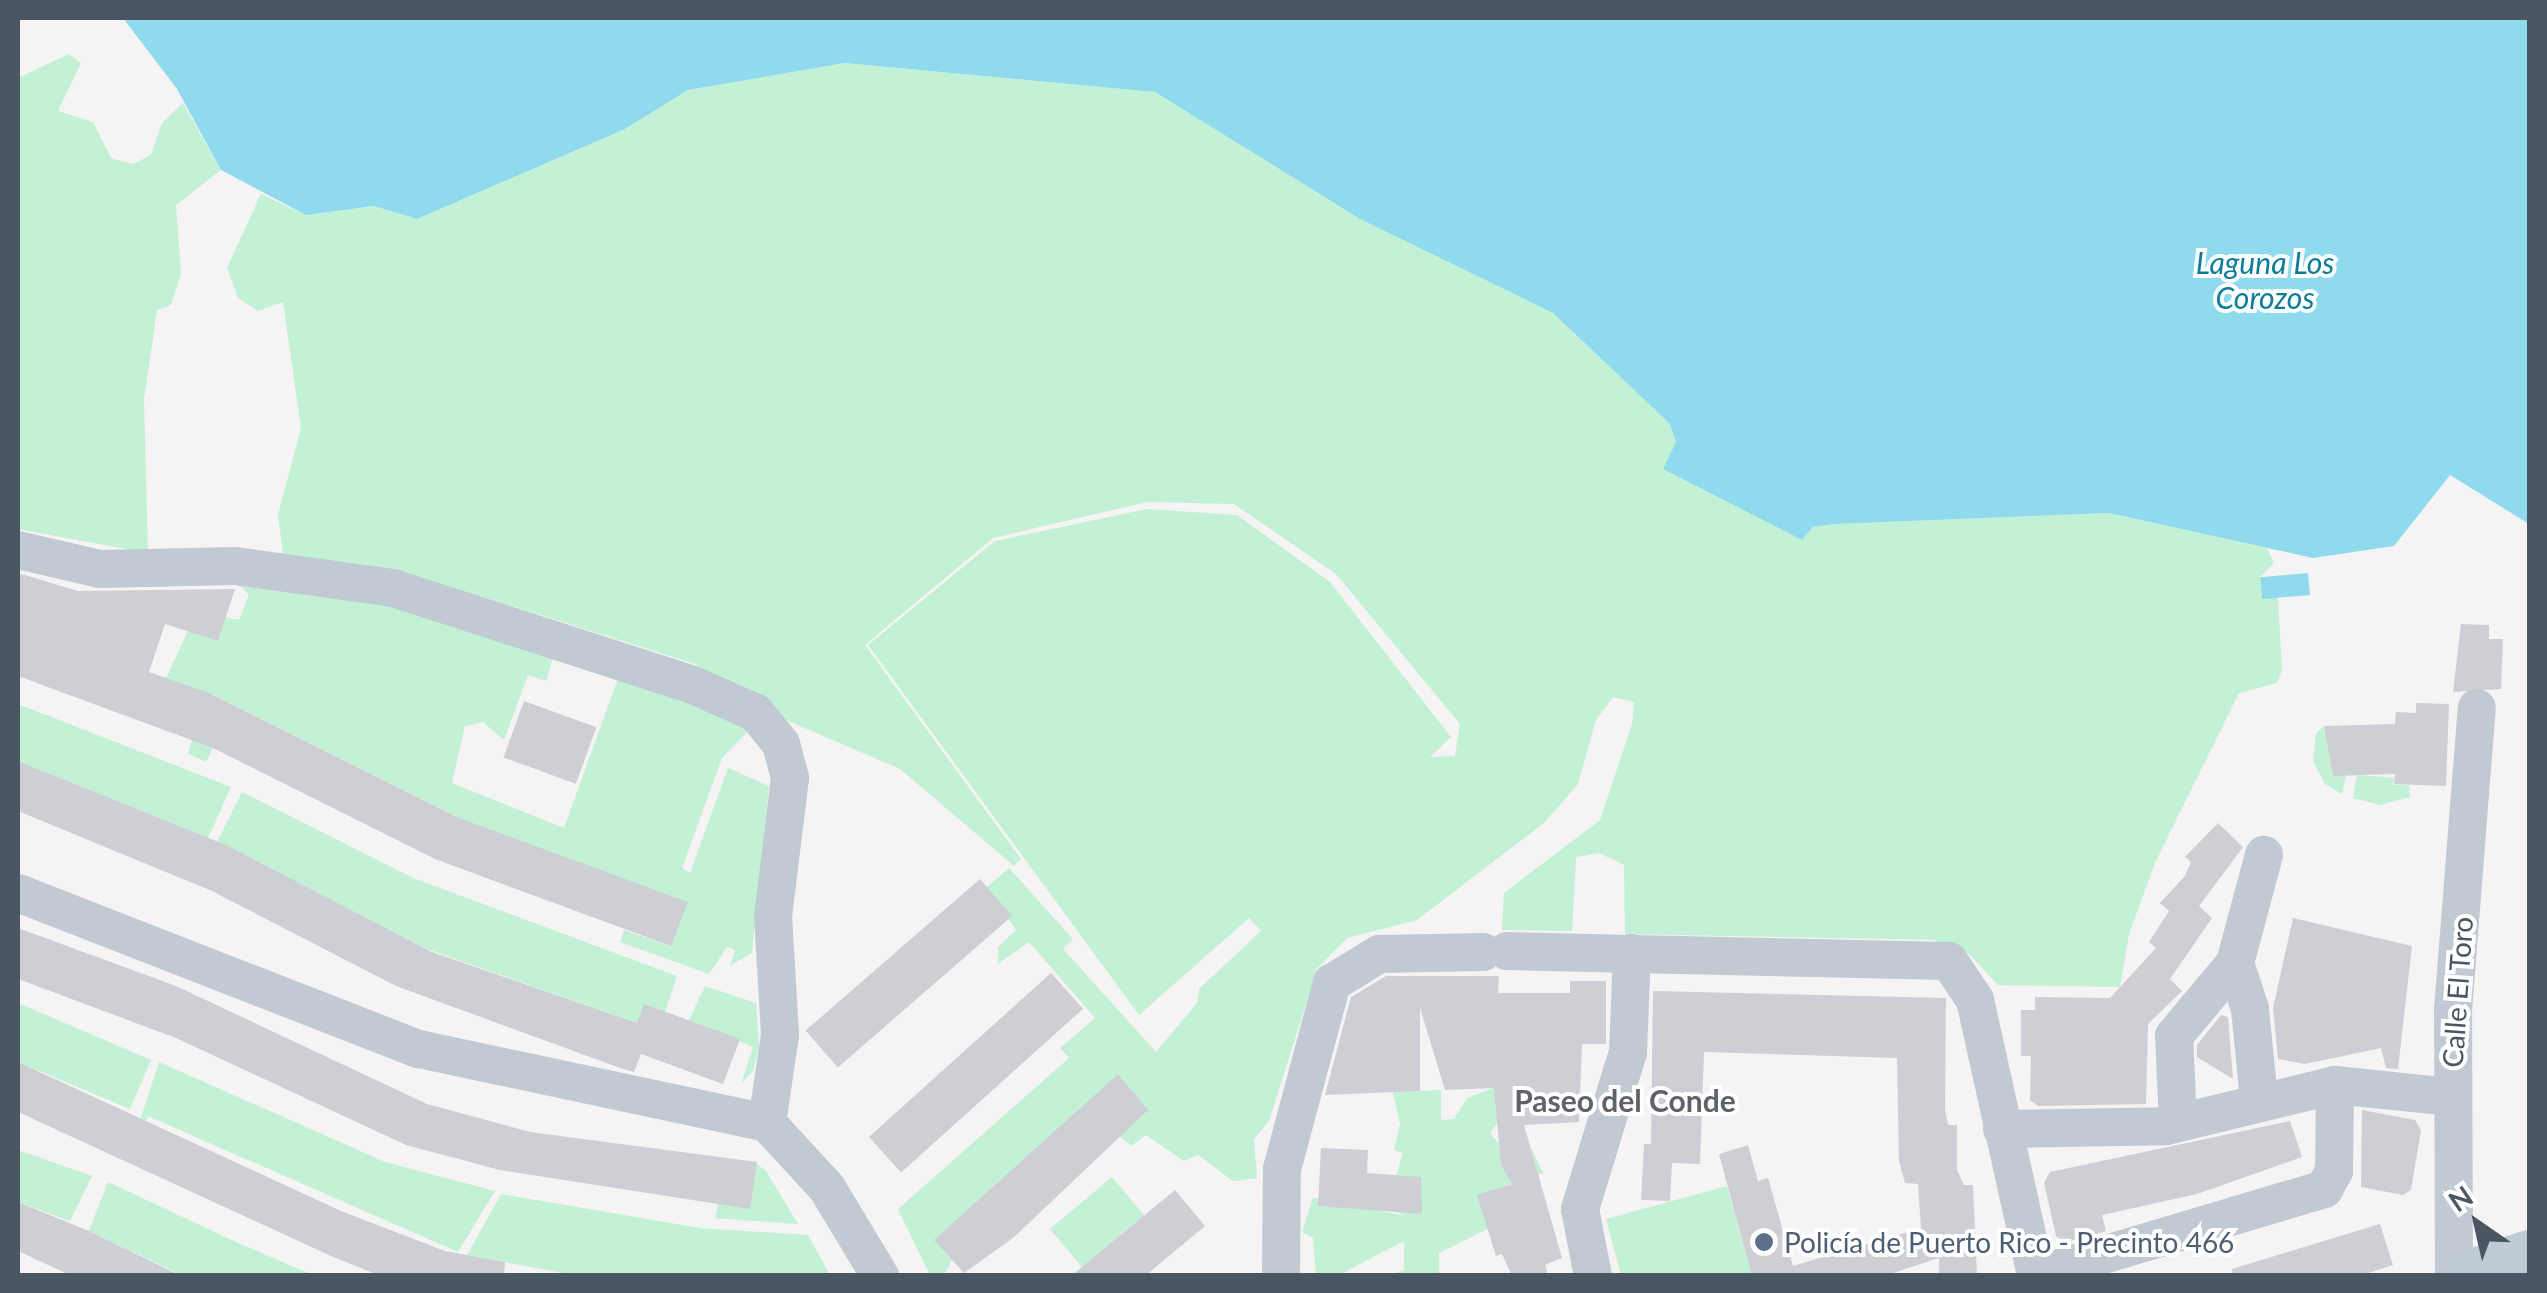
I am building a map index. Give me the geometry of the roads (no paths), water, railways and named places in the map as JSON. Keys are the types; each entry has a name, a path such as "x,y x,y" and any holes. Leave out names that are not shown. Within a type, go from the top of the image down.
{"street":[{"path":"18,550 100,569 235,566 392,588 693,684 756,714 781,744 790,778 773,916 780,1046 767,1124"},
{"name":"Calle El Toro","path":"2454,1276 2452,1097 2478,708"},
{"path":"2178,1123 2174,1036 2235,962 2264,855"},
{"path":"18,893 433,1053 767,1124 827,1188 880,1276"},
{"path":"1281,1276 1282,1169 1332,983 1380,954 1632,953 1949,961 1975,1000 2036,1275 2324,1189 2334,1171 2335,1084"},
{"path":"1593,1276 1580,1210 1628,1052 1632,953"},
{"path":"2235,962 2250,1009 2260,1099"},
{"path":"2002,1129 2178,1123 2260,1099 2335,1084 2452,1097"},
{"path":"2469,1276 2530,1256"}],"water":[{"name":"Laguna Los Corozos","path":"123,18 2529,18 2529,524 2450,475 2394,546 2313,558 2109,513 1835,524 1813,527 1802,540 1663,469 1676,442 1670,424 1553,313 1360,219 1155,92 845,63 688,90 625,129 417,219 374,206 306,215 221,170 177,89"},
{"path":"2308,573 2310,595 2262,599 2260,577"}],"place":[{"name":"Policía de Puerto Rico - Precinto 466","path":"1764,1242"}],"district":[{"name":"Paseo del Conde","path":"1625,1100"}]}
